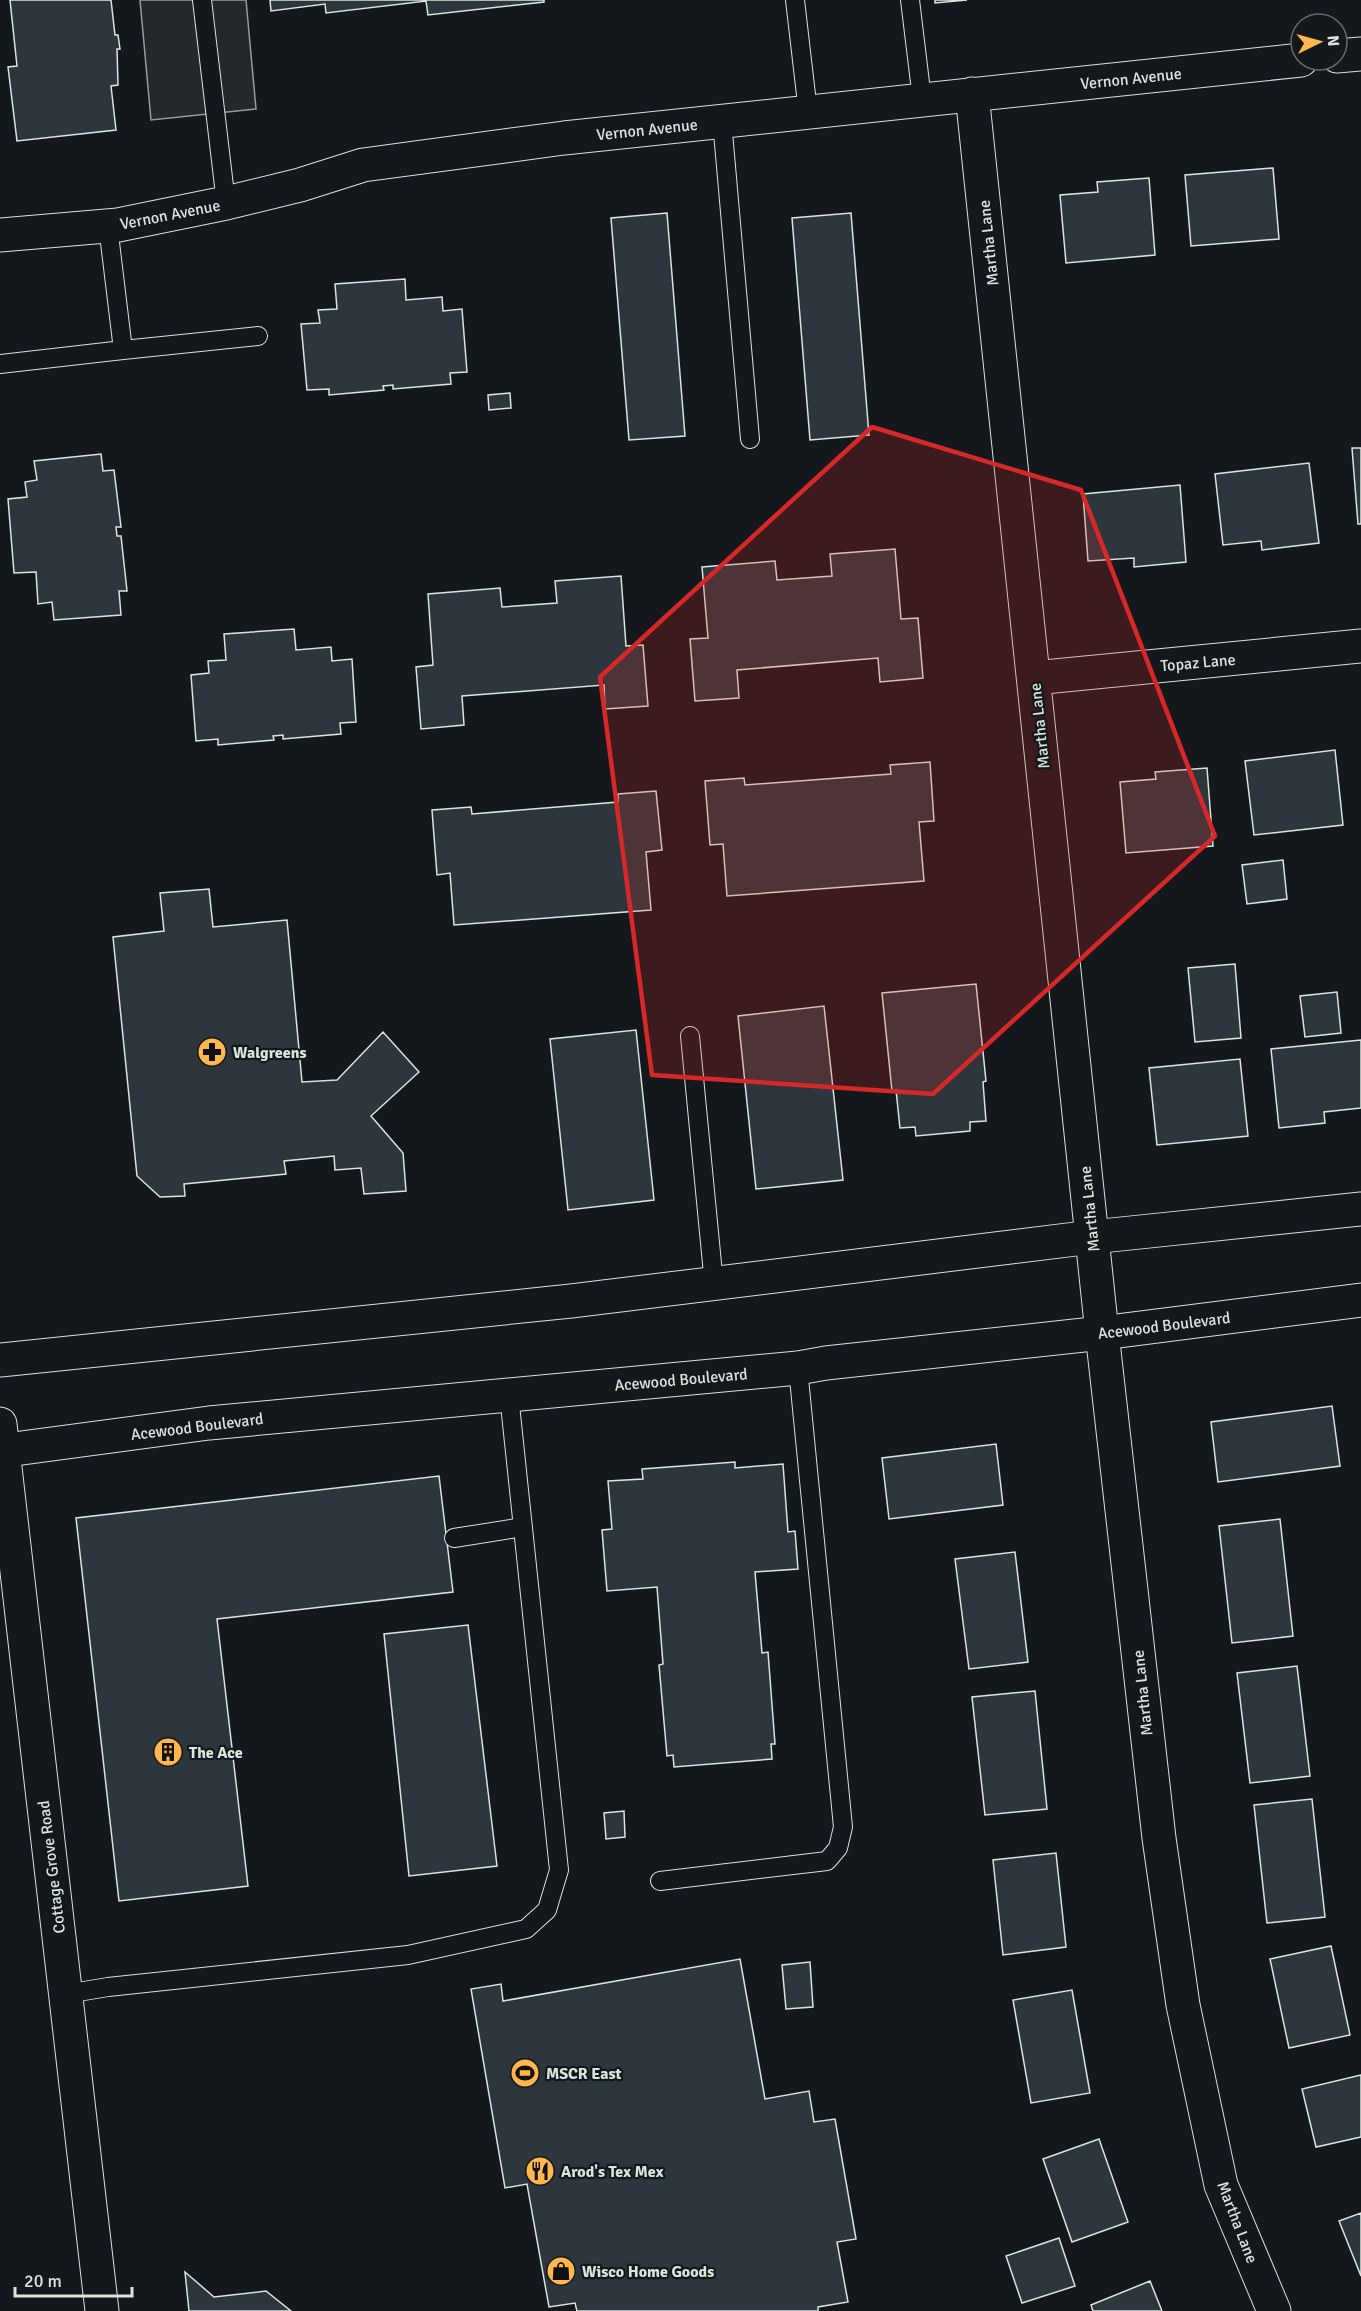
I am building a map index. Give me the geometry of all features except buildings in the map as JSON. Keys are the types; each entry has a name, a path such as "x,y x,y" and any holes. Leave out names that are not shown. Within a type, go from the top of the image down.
{"street":[{"name":"Vernon Avenue","path":"0,235 108,226 226,203 300,185 363,165 564,138 1289,61"},
{"name":"Martha Lane","path":"972,94 1101,1333 1159,1838 1183,2005 1221,2185 1274,2311"},
{"name":"Topaz Lane","path":"1034,678 1361,646"},
{"path":"0,1360 571,1301 1092,1237 1361,1209"},
{"name":"Acewood Boulevard","path":"1,1442 798,1368 838,1361 1101,1333 1361,1300"},
{"name":"Cottage Grove Road","path":"1,1442 102,2311"}],"lane":[{"path":"202,0 226,203"},
{"path":"795,0 808,112"},
{"path":"910,0 922,99"},
{"path":"722,121 750,439"},
{"path":"108,226 123,350"},
{"path":"0,364 258,336"},
{"path":"690,1036 714,1284"},
{"path":"660,1881 827,1861 838,1848 843,1827 798,1368"},
{"path":"66,1994 108,1987 408,1955 526,1929 547,1910 559,1870 509,1395"},
{"path":"454,1538 523,1527"}],"highlighted area":[{"path":"872,427 1081,490 1215,836 933,1094 652,1075 600,677"}],"shaded area":[{"path":"140,0 246,0 256,109 151,120"}],"place":[{"name":"Walgreens","path":"212,1052"},
{"name":"The Ace","path":"168,1752"},
{"name":"MSCR East","path":"525,2073"},
{"name":"Arod's Tex Mex","path":"540,2171"},
{"name":"Wisco Home Goods","path":"561,2271"}]}
